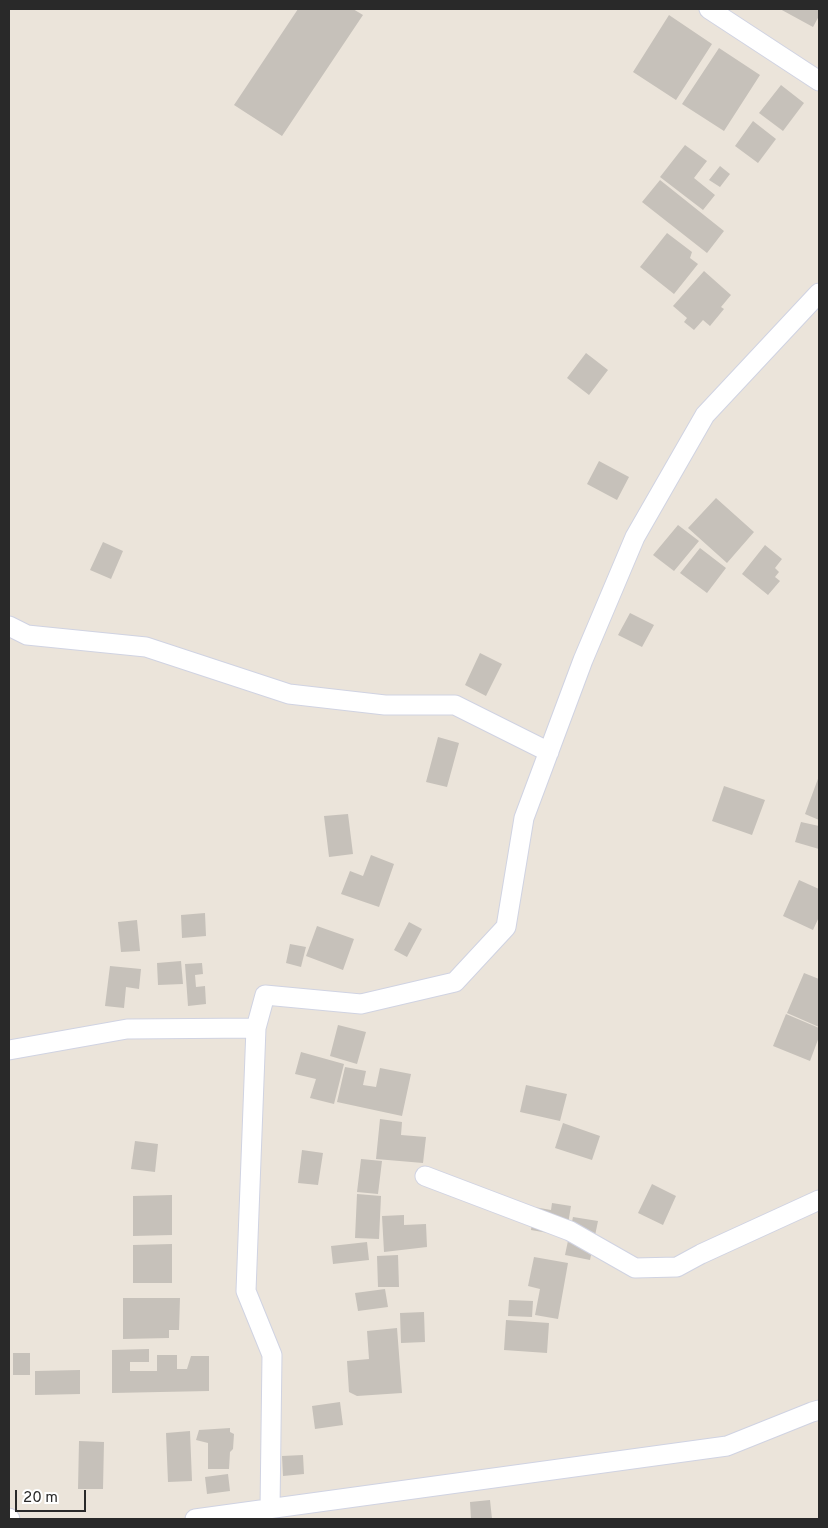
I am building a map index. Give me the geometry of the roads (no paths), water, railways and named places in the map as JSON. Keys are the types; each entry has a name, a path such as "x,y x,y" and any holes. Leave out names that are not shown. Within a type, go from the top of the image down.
{"street":[{"path":"709,9 819,81"},
{"path":"270,1509 272,1354 246,1291 256,1028 265,995 361,1004 454,982 506,927 524,818 583,660 635,537 705,415 819,293"},
{"path":"9,626 27,634 146,647 288,694 385,705 455,705 549,752"},
{"path":"9,1050 127,1029 256,1028"},
{"path":"424,1176 570,1231 635,1268 677,1267 701,1254 819,1200"},
{"path":"195,1519 727,1446 819,1410"}]}
